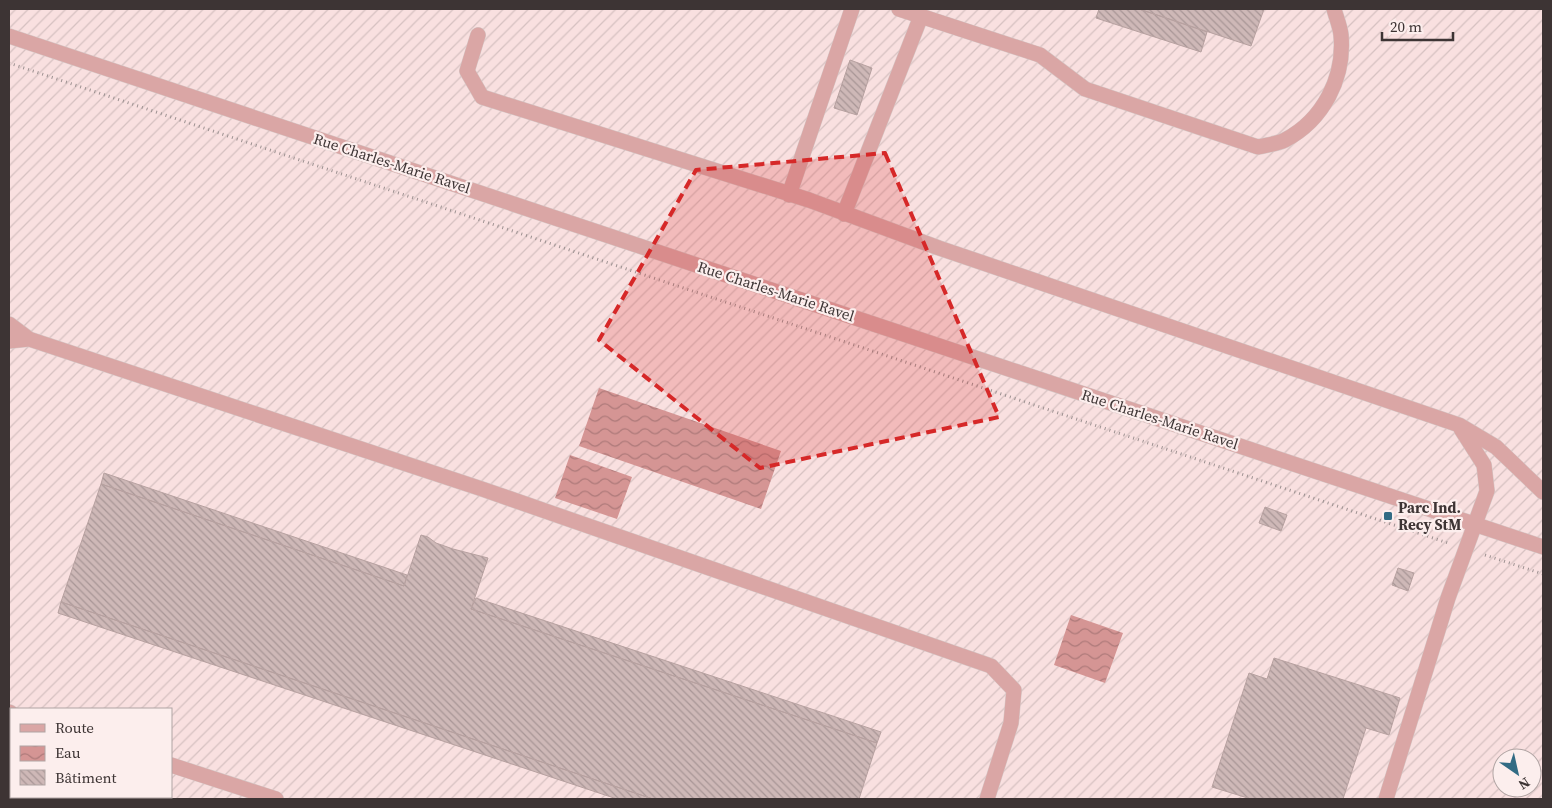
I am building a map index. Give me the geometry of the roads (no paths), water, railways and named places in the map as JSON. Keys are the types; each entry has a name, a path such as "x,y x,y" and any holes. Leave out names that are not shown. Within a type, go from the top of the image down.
{"street":[{"path":"790,195 852,9"},
{"path":"899,9 1040,56 1085,89 1258,147 1283,141 1307,124 1329,98 1341,68 1341,34 1334,9"},
{"path":"844,214 921,16"},
{"path":"478,35 467,71 482,97 790,195 938,248 1459,425 1496,447 1543,492"},
{"name":"Rue Charles-Marie Ravel","path":"9,36 1543,547"},
{"path":"9,324 29,339 482,489 991,666 1014,690 1011,723 987,799"},
{"path":"9,341 29,339"},
{"path":"1386,799 1448,598 1487,491 1484,465 1459,425"},
{"path":"172,765 276,799"}],"water":[{"path":"599,388 781,451 761,509 579,446"},
{"path":"570,455 632,477 617,519 555,498"},
{"path":"1071,615 1123,633 1105,683 1054,665"}],"place":[{"name":"Parc Ind. Recy StM","path":"1388,516"}]}
